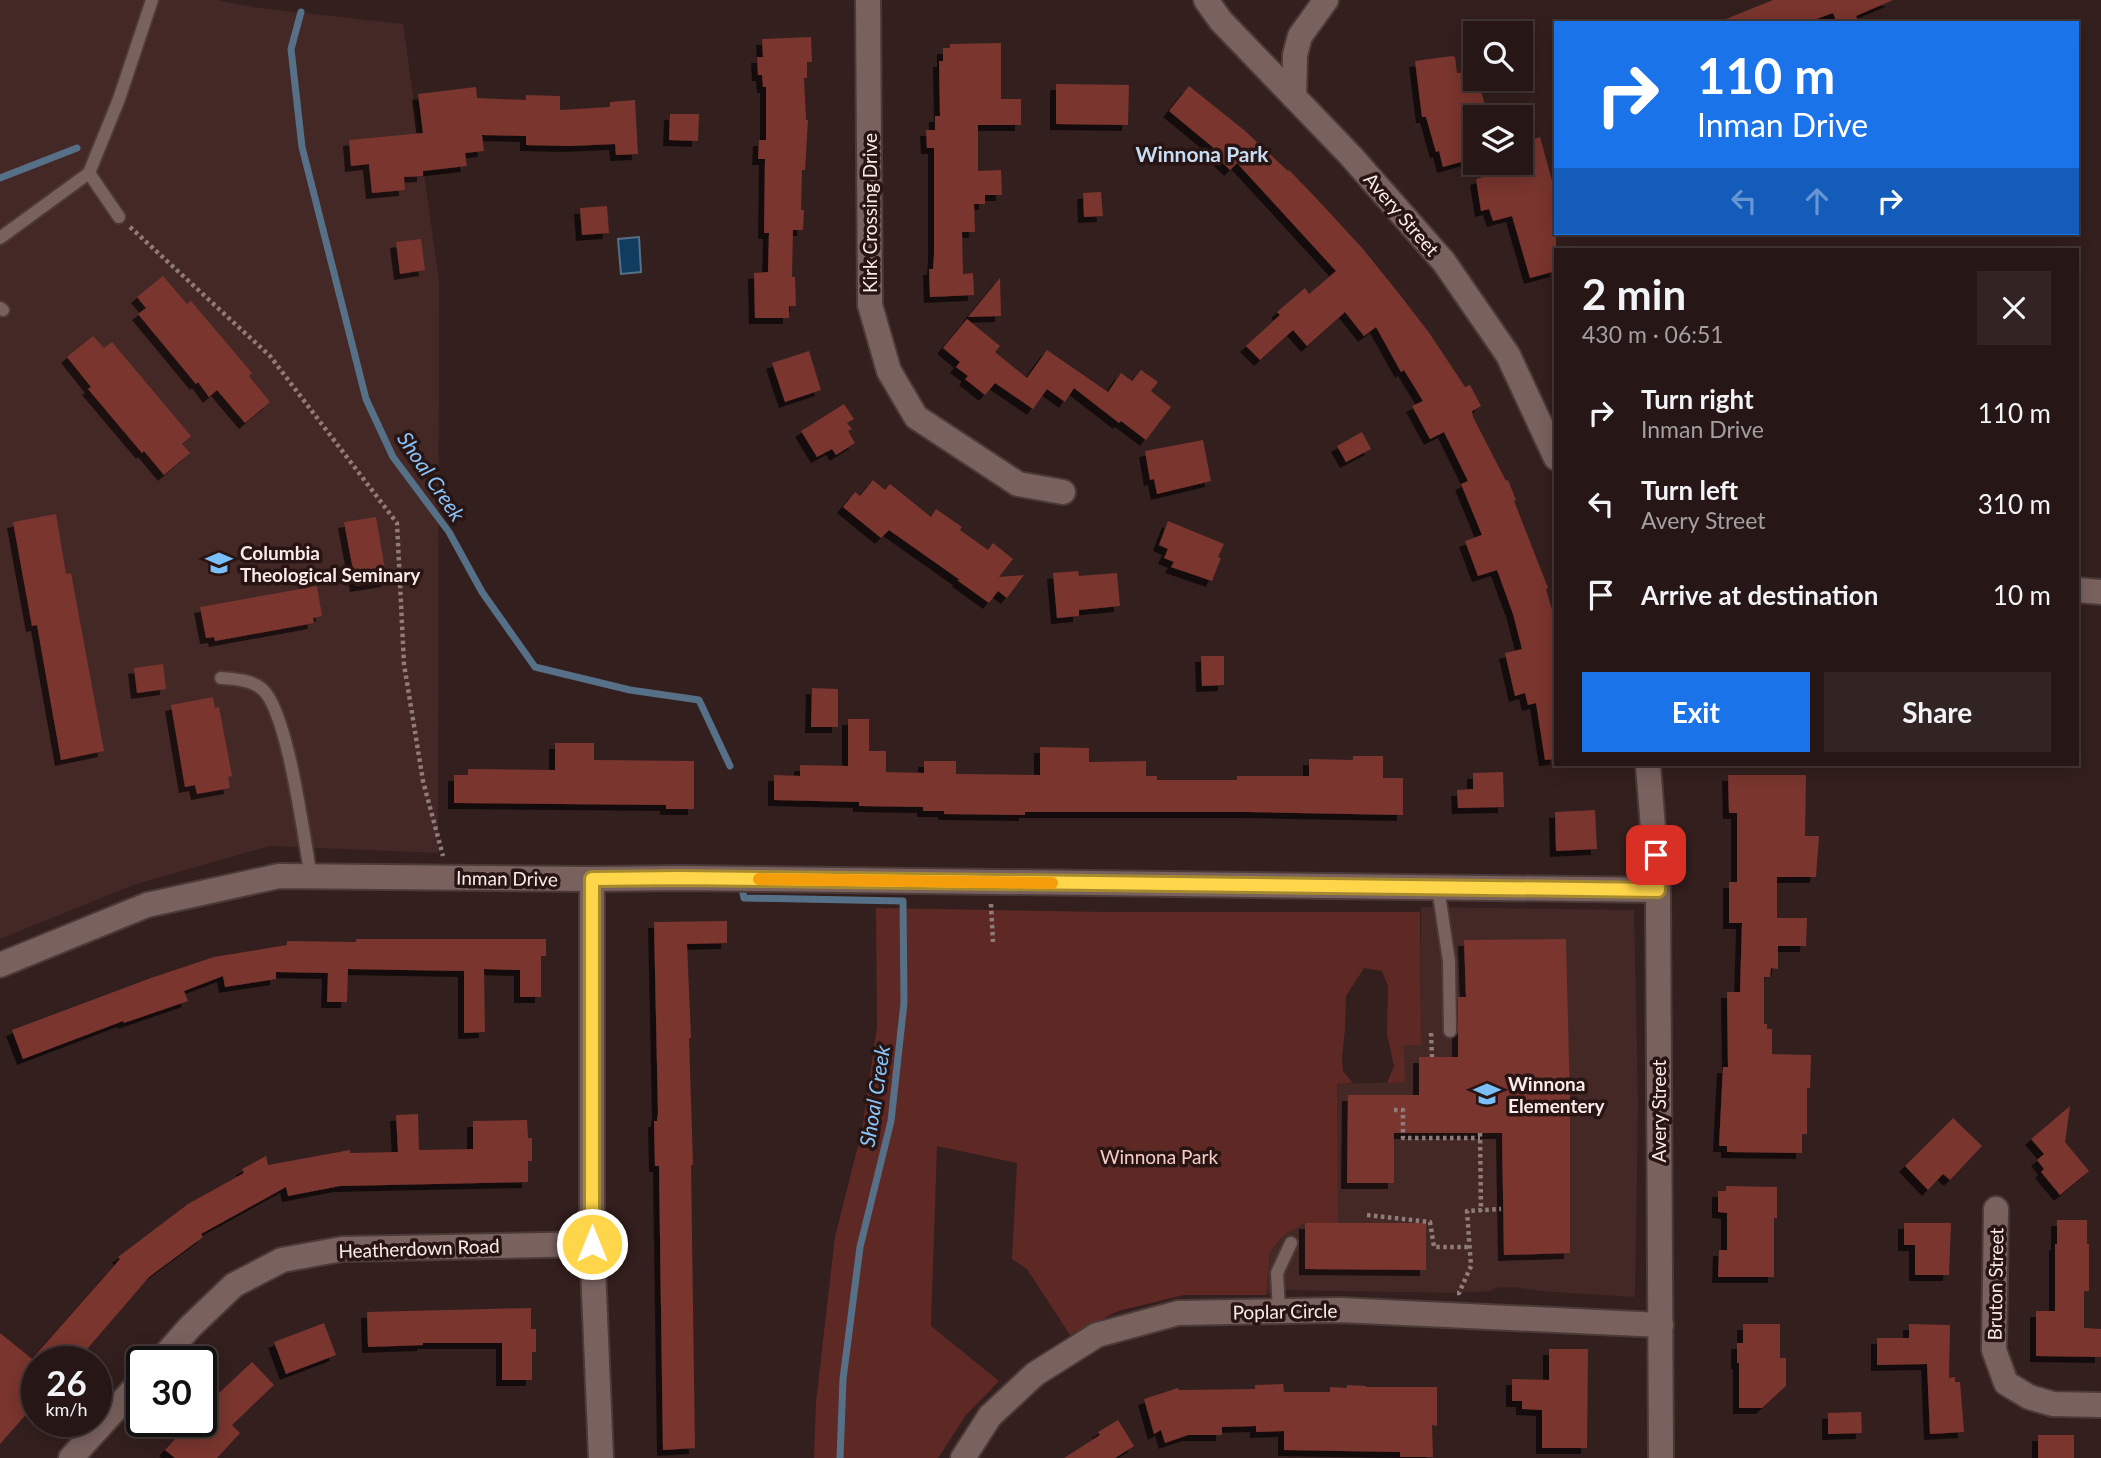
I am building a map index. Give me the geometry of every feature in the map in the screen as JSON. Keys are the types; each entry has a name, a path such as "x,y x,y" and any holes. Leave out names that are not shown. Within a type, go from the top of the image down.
{"street":[{"name":"Kirk Crossing Drive","path":"868,0 870,305 889,371 916,417 1018,484 1063,492"},
{"name":"Avery Street","path":"1206,0 1221,21 1350,155 1444,262 1508,355 1554,454"},
{"path":"1294,97 1295,55 1300,36 1326,0"},
{"path":"2079,590 2101,592"},
{"name":"Avery Street","path":"1648,766 1658,890 1661,1458"},
{"name":"Inman Drive","path":"0,965 147,905 279,876 1658,890"},
{"path":"592,879 592,1244 601,1458"},
{"name":"Bruton Street","path":"1996,1209 1994,1350 2006,1383 2029,1397 2053,1404 2101,1405"},
{"name":"Heatherdown Road","path":"173,1346 234,1285 282,1260 342,1249 592,1244"},
{"name":"Poplar Circle","path":"963,1458 990,1416 1035,1374 1097,1335 1178,1313 1340,1310 1661,1325"},
{"path":"71,1458 126,1398"}],"lane":[{"path":"0,238 89,173 119,99 152,0"},
{"path":"89,173 119,217"},
{"path":"221,678 262,688 275,706 292,773 311,877"},
{"path":"1438,888 1449,961 1450,1031"},
{"path":"1279,1311 1277,1273 1291,1243"}],"path":[{"path":"119,217 270,356 397,523 404,664 423,781 449,878"},
{"path":"991,910 993,942"},
{"path":"1431,1035 1432,1057"},
{"path":"1394,1110 1403,1110 1403,1138 1480,1135 1482,1210"},
{"path":"1445,1292 1459,1293 1471,1266 1467,1211 1501,1209"},
{"path":"1367,1215 1430,1222 1434,1247 1470,1247"}],"shaded area":[{"name":"Columbia Theological Seminary","path":"0,0 216,0 259,8 403,24 439,280 438,853 270,846 136,884 0,939"},
{"name":"Winnona Elementery","path":"1421,907 1634,910 1638,1103 1635,1297 1513,1287 1459,1293 1278,1290 1266,1295 1270,1252 1282,1237 1305,1223 1337,1223 1337,1084 1404,1082 1404,1045 1421,1045"}],"green space":[{"name":"Winnona Park","path":"876,908 1108,912 1420,912 1421,1045 1404,1045 1405,1082 1387,1083 1394,1066 1387,1034 1388,986 1382,971 1364,968 1346,996 1343,1071 1353,1083 1337,1084 1338,1223 1305,1223 1282,1237 1270,1252 1266,1295 1184,1295 1118,1311 1070,1335 1027,1269 1012,1259 1017,1163 937,1146 931,1326 999,1381 966,1415 938,1458 814,1458 816,1402 835,1237 862,1130 877,1027"}],"water":[{"path":"639,237 641,272 621,274 618,239"}],"building":[{"path":"1773,0 1893,0 1856,16 1858,21 1836,21 1833,13 1811,21 1721,21"},
{"path":"811,37 812,62 807,62 807,78 804,78 808,120 805,170 802,170 803,230 793,230 792,277 795,277 796,306 789,306 789,318 755,318 754,273 768,272 769,233 764,233 765,159 758,159 759,140 766,140 766,87 763,87 762,75 758,75 757,57 763,57 762,39"},
{"path":"1001,43 1001,99 1021,99 1021,125 978,125 978,171 1001,170 1002,195 985,195 985,204 974,204 975,232 962,232 963,274 973,273 974,295 930,297 929,269 933,269 934,255 934,148 927,148 926,130 935,130 935,116 940,116 939,61 943,61 943,48 950,48 950,44"},
{"path":"1455,57 1457,73 1463,73 1463,91 1481,91 1485,105 1463,105 1463,161 1443,167 1426,117 1422,117 1415,61"},
{"path":"1056,84 1129,85 1128,125 1056,124"},
{"path":"1189,86 1289,170 1363,249 1430,334 1465,387 1470,385 1481,406 1472,411 1473,417 1506,481 1508,480 1548,588 1546,589 1554,617 1554,759 1545,760 1536,703 1528,705 1525,693 1515,696 1505,653 1522,649 1513,614 1497,570 1478,576 1465,541 1482,535 1461,484 1468,481 1444,432 1430,439 1412,406 1423,401 1404,370 1401,372 1376,327 1364,336 1345,312 1307,346 1293,330 1260,360 1246,346 1280,315 1277,312 1305,288 1309,294 1336,271 1237,163 1230,170 1218,158 1221,154 1169,111"},
{"path":"476,87 477,98 526,100 526,95 560,96 560,110 610,107 610,102 635,100 638,154 616,155 615,144 526,145 526,136 482,135 484,151 465,153 467,166 423,171 423,176 404,177 405,190 372,193 369,164 351,166 349,140 423,133 418,94"},
{"path":"670,114 699,114 698,141 669,140"},
{"path":"1540,137 1554,188 1554,272 1530,278 1512,216 1493,221 1489,209 1481,211 1476,179 1491,175 1533,175 1533,139"},
{"path":"1101,192 1103,216 1084,217 1083,193"},
{"path":"607,206 609,233 582,235 580,208"},
{"path":"421,239 425,270 400,274 396,242"},
{"path":"163,276 187,304 191,301 252,373 249,376 270,402 245,423 217,390 209,397 198,382 196,384 138,314 146,308 137,297"},
{"path":"1000,278 1001,316 968,317"},
{"path":"967,319 1000,346 995,352 1027,378 1047,350 1108,392 1121,373 1132,381 1141,370 1158,382 1151,391 1171,407 1146,440 1074,388 1065,402 1047,389 1033,409 995,383 985,395 965,379 968,376 956,367 960,362 943,348"},
{"path":"93,336 104,348 112,342 191,436 182,444 190,453 164,475 88,389 91,387 67,357"},
{"path":"809,351 821,390 785,402 772,363"},
{"path":"844,404 854,419 847,423 852,429 848,431 855,443 836,455 832,449 817,457 801,431"},
{"path":"1362,432 1371,449 1346,462 1337,446"},
{"path":"1203,440 1211,481 1157,494 1154,479 1150,480 1145,451"},
{"path":"873,480 885,490 890,484 931,517 936,509 988,550 993,543 1013,559 999,577 1024,575 1007,598 998,591 989,603 889,530 881,538 843,507 855,492 860,496"},
{"path":"56,514 66,574 71,573 104,751 61,760 37,625 32,626 13,522"},
{"path":"376,517 387,581 356,586 344,522"},
{"path":"1168,521 1224,544 1212,581 1171,567 1174,562 1164,558 1168,549 1159,545"},
{"path":"1078,571 1079,576 1117,573 1120,606 1079,610 1079,616 1057,618 1053,573"},
{"path":"317,586 322,616 313,618 314,623 215,641 214,637 206,638 200,607"},
{"path":"1201,656 1224,656 1224,685 1202,686"},
{"path":"163,664 166,689 137,693 134,668"},
{"path":"812,688 838,689 838,727 811,727"},
{"path":"213,697 215,708 219,707 232,776 228,777 230,788 197,794 195,785 185,787 171,705"},
{"path":"848,719 869,719 869,751 886,751 886,772 924,773 924,761 956,761 956,774 1040,775 1040,747 1089,748 1089,762 1146,761 1146,776 1157,776 1157,780 1237,780 1237,776 1309,776 1309,759 1353,760 1353,756 1383,756 1383,778 1403,778 1403,815 1248,812 944,814 944,811 923,811 923,807 774,800 774,775 800,776 800,765 848,766"},
{"path":"555,743 594,743 594,760 694,761 694,809 666,809 666,805 454,803 454,775 468,775 468,769 555,770"},
{"path":"1503,772 1504,807 1458,808 1457,790 1473,789 1473,773"},
{"path":"1728,775 1806,775 1805,836 1819,836 1816,877 1777,877 1777,918 1807,918 1806,946 1778,946 1778,969 1771,968 1770,977 1764,977 1764,1024 1767,1024 1767,1029 1772,1029 1772,1054 1811,1055 1810,1088 1807,1088 1807,1134 1802,1134 1802,1153 1727,1152 1727,1146 1719,1146 1723,1067 1728,1067 1727,992 1740,992 1742,923 1729,923 1729,882 1737,882 1737,813 1729,813"},
{"path":"1595,810 1597,849 1556,851 1555,812"},
{"path":"727,921 727,943 687,944 691,1038 695,1448 663,1450 659,1166 655,1166 654,1121 657,1121 658,1113 654,922"},
{"path":"356,939 546,939 546,956 541,956 541,997 520,997 520,970 484,969 485,1032 464,1033 464,971 348,969 347,1002 327,1002 328,973 276,972 276,979 225,987 223,976 184,991 188,1001 124,1023 123,1021 23,1059 12,1030 214,957 287,945 287,941 356,942"},
{"path":"1566,939 1570,1253 1504,1255 1502,1133 1394,1133 1394,1183 1347,1183 1348,1095 1419,1095 1419,1057 1458,1057 1458,997 1466,997 1464,940"},
{"path":"2070,1106 2065,1142 2089,1171 2060,1195 2041,1172 2044,1169 2037,1160 2044,1154 2031,1139"},
{"path":"418,1114 419,1150 473,1149 473,1121 527,1120 528,1138 532,1138 528,1182 340,1186 288,1196 286,1187 201,1234 203,1237 149,1277 90,1346 43,1346 120,1259 118,1257 188,1204 244,1173 242,1169 266,1156 268,1165 350,1150 350,1153 398,1152 396,1115"},
{"path":"1953,1118 1982,1146 1950,1180 1943,1174 1928,1190 1905,1166"},
{"path":"1726,1186 1777,1187 1774,1277 1718,1277 1719,1250 1727,1250 1727,1213 1718,1212 1718,1191 1726,1191"},
{"path":"2057,1220 2087,1220 2089,1291 2084,1291 2084,1328 2101,1329 2101,1357 2036,1356 2036,1311 2055,1311"},
{"path":"1305,1223 1426,1223 1426,1270 1305,1269"},
{"path":"1904,1223 1951,1223 1949,1275 1915,1275 1915,1245 1904,1245"},
{"path":"531,1308 531,1329 536,1329 536,1352 532,1352 532,1380 502,1380 502,1343 423,1343 368,1347 367,1312"},
{"path":"324,1323 336,1355 286,1374 274,1342"},
{"path":"1743,1324 1780,1324 1780,1358 1786,1358 1786,1386 1762,1408 1739,1408 1737,1343 1743,1343"},
{"path":"1909,1324 1950,1325 1949,1378 1955,1377 1955,1382 1960,1382 1964,1432 1930,1434 1927,1364 1877,1365 1877,1338 1909,1338"},
{"path":"0,1333 21,1350 21,1420 0,1444"},
{"path":"1549,1349 1588,1349 1587,1448 1542,1448 1542,1410 1522,1409 1522,1401 1512,1401 1512,1379 1549,1380"},
{"path":"252,1362 274,1385 232,1425 240,1433 217,1458 175,1458 165,1450 177,1437 217,1437 217,1395"},
{"path":"1283,1384 1284,1392 1330,1392 1330,1387 1347,1388 1347,1385 1437,1387 1437,1426 1432,1425 1433,1457 1400,1457 1400,1452 1284,1450 1284,1431 1256,1432 1256,1426 1222,1427 1222,1435 1188,1435 1165,1443 1161,1430 1154,1434 1144,1399 1178,1388 1255,1389 1255,1385"},
{"path":"1861,1412 1862,1433 1828,1434 1828,1413"},
{"path":"1118,1420 1134,1446 1115,1458 1064,1458 1100,1435 1098,1432"},
{"path":"2038,1435 2074,1435 2074,1458 2038,1458"}],"waterway":[{"name":"Shoal Creek","path":"301,12 291,49 302,147 366,399 393,457 449,532 482,592 535,667 630,690 699,700 730,766"},
{"path":"0,178 77,148"},
{"name":"Shoal Creek","path":"743,893 744,898 903,901 904,1003 891,1121 860,1247 843,1379 840,1458"}],"slow traffic":[{"path":"759,879 1052,883"}],"place":[{"name":"Columbia Theological Seminary","path":"219,563"},
{"name":"Winnona Elementery","path":"1487,1094"}],"district":[{"name":"Winnona Park","path":"1202,153"}],"route":[{"path":"592,1244 592,879 1658,890 1656,855"}]}
